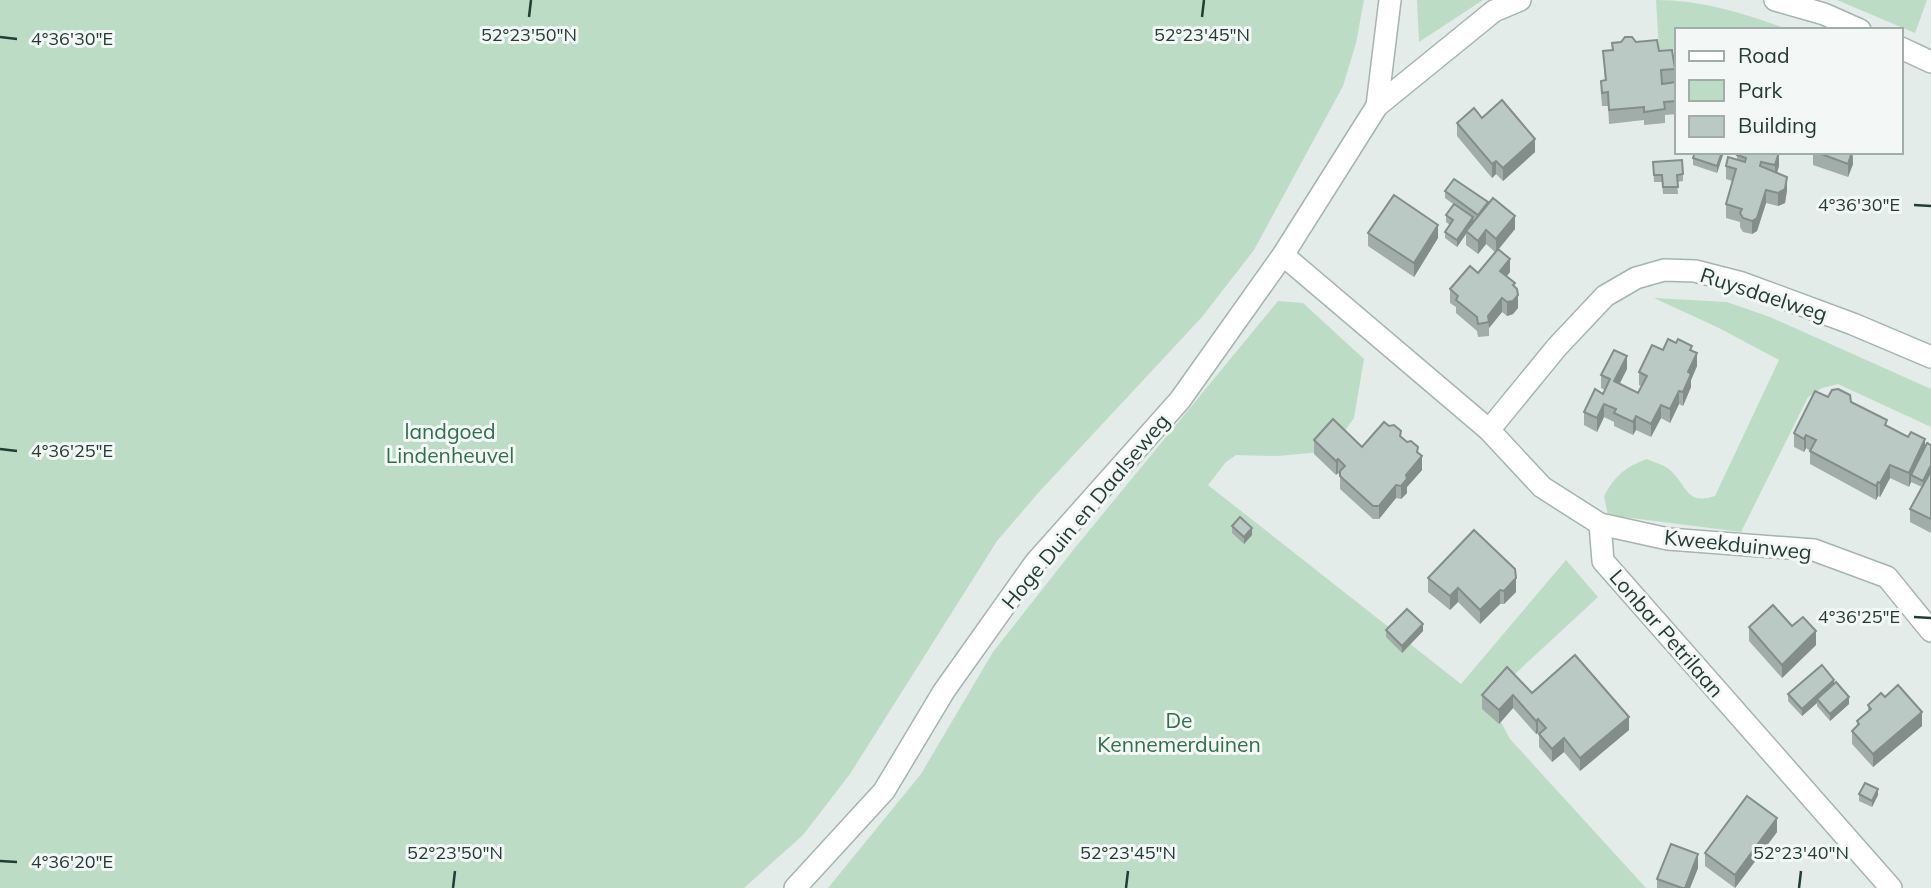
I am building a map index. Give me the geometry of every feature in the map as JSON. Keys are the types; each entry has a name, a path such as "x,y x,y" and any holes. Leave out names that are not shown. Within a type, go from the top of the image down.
{"street":[{"path":"1377,106 1390,0"},
{"path":"1377,106 1494,11 1520,0"},
{"path":"1775,0 1824,14 1856,28"},
{"path":"1903,49 1931,62"},
{"name":"Hoge Duin en Daalseweg","path":"795,888 884,791 944,691 1035,563 1180,400 1283,255 1377,106"},
{"path":"1283,255 1489,430 1542,487 1600,524"},
{"name":"Ruysdaelweg","path":"1489,430 1557,346 1605,296 1636,278 1664,270 1695,271 1742,283 1853,324 1931,357"},
{"name":"Kweekduinweg","path":"1600,524 1668,538 1814,550 1887,577 1931,631"},
{"name":"Lonbar Petrilaan","path":"1600,524 1603,561 1891,888"}],"green space":[{"name":"landgoed Lindenheuvel","path":"0,0 1364,0 1356,43 1343,86 1254,250 1202,317 997,541 850,774 803,835 744,888 0,888"},
{"path":"1417,0 1483,0 1419,42"},
{"path":"1656,0 1690,2 1724,9 1783,28 1675,28 1675,51 1659,50"},
{"path":"1837,0 1927,0 1915,33"},
{"path":"1654,298 1727,302 1770,317 1931,389 1931,427 1838,384 1822,388 1808,397 1741,532 1608,515 1604,496 1612,483 1621,473 1647,459 1670,470 1693,497 1715,496 1779,360"},
{"name":"De Kennemerduinen","path":"1278,301 1303,303 1364,359 1354,418 1339,439 1321,452 1277,456 1236,455 1226,462 1208,485 1461,684 1566,560 1598,597 1502,686 1501,722 1510,739 1646,888 828,888 921,774 993,652"}],"building":[{"path":"1625,37 1632,37 1636,42 1657,40 1659,51 1672,50 1675,69 1661,70 1662,84 1675,82 1675,101 1664,102 1665,109 1644,112 1644,107 1609,110 1608,92 1602,93 1601,81 1606,80 1603,51 1613,50 1612,43 1621,42"},
{"path":"1502,100 1535,139 1503,168 1496,161 1492,164 1457,123 1474,108 1482,118"},
{"path":"1694,154 1721,154 1717,166 1693,158"},
{"path":"1778,154 1775,165 1761,162 1760,166 1787,177 1785,189 1778,193 1766,190 1757,218 1752,221 1743,218 1740,213 1742,209 1726,204 1736,169 1726,166 1728,157 1745,162 1746,158 1737,155"},
{"path":"1821,154 1851,154 1848,164"},
{"path":"1682,160 1683,174 1677,175 1678,187 1663,187 1662,175 1654,175 1653,162"},
{"path":"1454,179 1488,202 1478,215 1445,191"},
{"path":"1394,195 1438,225 1414,263 1368,233"},
{"path":"1493,198 1515,216 1496,239 1486,230 1478,241 1466,231"},
{"path":"1454,204 1473,217 1457,240 1445,232 1453,220 1446,215"},
{"path":"1498,249 1510,259 1500,271 1515,283 1513,285 1518,295 1513,301 1507,302 1502,298 1488,316 1489,322 1478,324 1477,317 1456,300 1458,296 1450,289 1470,266 1478,273"},
{"path":"1668,339 1676,343 1678,339 1692,346 1690,350 1697,353 1683,392 1679,391 1670,409 1661,405 1651,424 1636,416 1633,422 1614,413 1616,409 1604,404 1597,418 1584,412 1595,389 1603,394 1610,379 1601,375 1614,350 1627,356 1614,381 1638,393 1647,376 1639,372 1652,345 1663,350"},
{"path":"1838,389 1850,395 1851,402 1887,420 1885,425 1908,437 1911,432 1925,439 1909,473 1890,465 1876,486 1810,451 1816,440 1806,435 1804,439 1794,433 1815,391 1828,397 1832,390"},
{"path":"1333,419 1362,447 1384,422 1389,426 1394,425 1401,431 1400,436 1418,447 1417,452 1422,456 1406,475 1407,479 1401,486 1396,485 1379,506 1373,506 1340,476 1340,471 1345,466 1314,440"},
{"path":"1927,443 1931,445 1931,465 1923,481 1911,475"},
{"path":"1931,471 1931,519 1910,509"},
{"path":"1240,517 1252,528 1244,537 1232,526"},
{"path":"1474,530 1515,569 1516,578 1480,610 1458,588 1450,596 1428,578"},
{"path":"1773,605 1792,626 1803,617 1816,631 1782,665 1749,627"},
{"path":"1407,609 1423,624 1402,646 1386,630"},
{"path":"1575,655 1629,717 1580,758 1564,738 1552,749 1539,734 1546,728 1538,719 1536,721 1513,695 1499,710 1482,695 1507,667 1532,693"},
{"path":"1822,665 1834,680 1802,709 1788,694"},
{"path":"1836,682 1849,697 1830,714 1817,699"},
{"path":"1898,685 1922,712 1873,754 1852,731 1859,724 1857,721 1871,709 1868,705 1881,693 1885,697"},
{"path":"1865,783 1878,789 1872,801 1859,794"},
{"path":"1747,796 1777,818 1735,875 1705,853"},
{"path":"1671,844 1698,854 1685,888 1657,879"}]}
